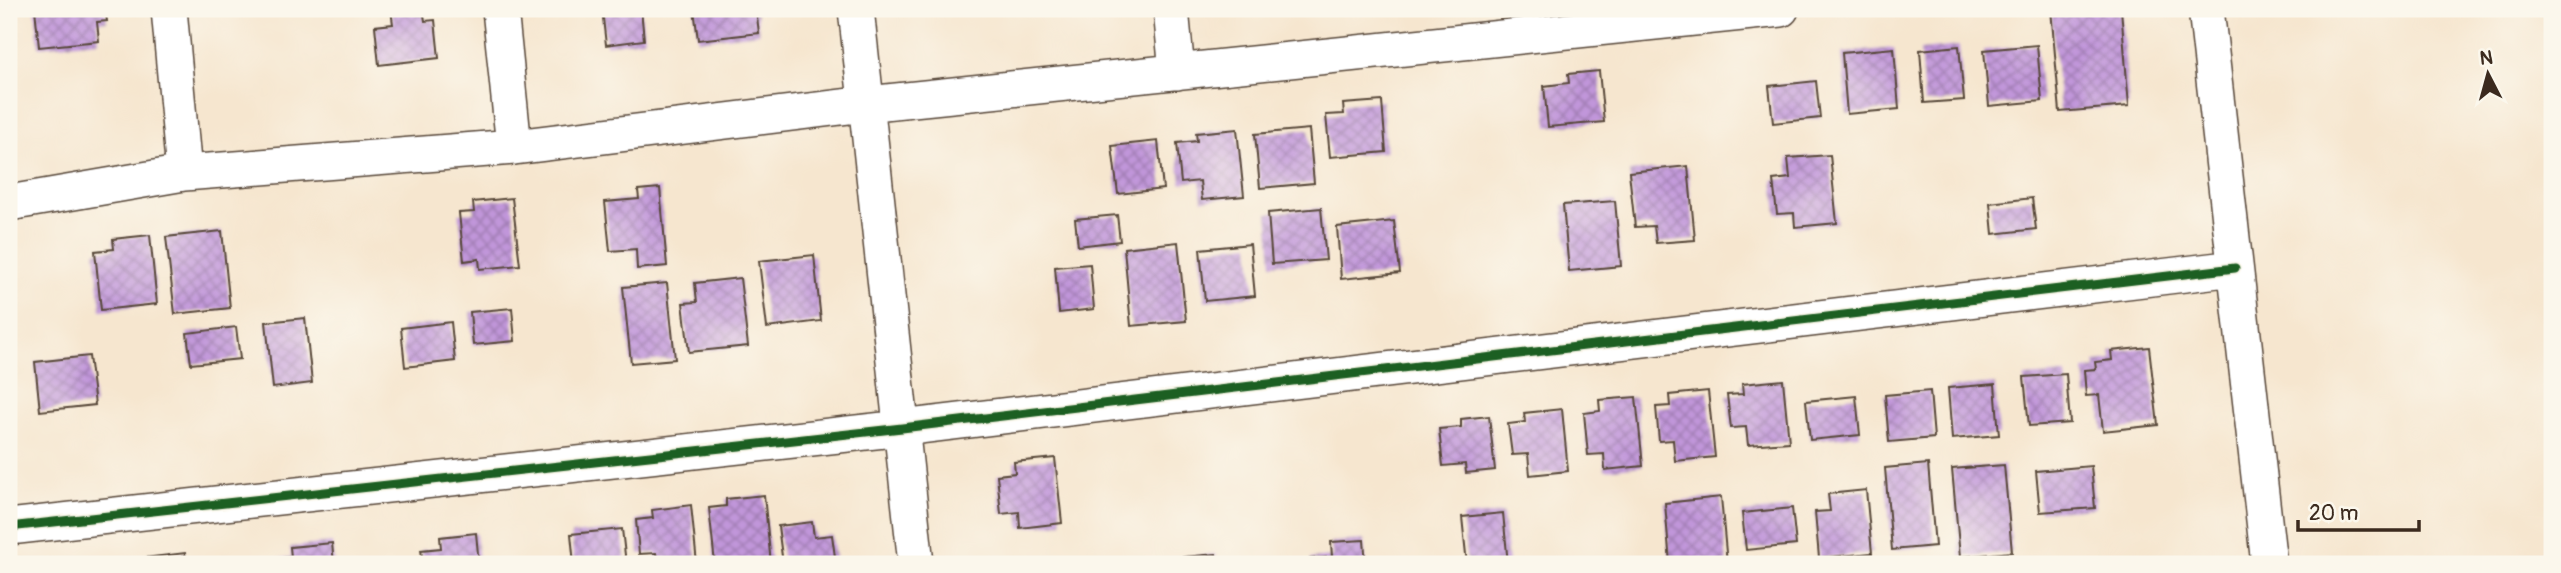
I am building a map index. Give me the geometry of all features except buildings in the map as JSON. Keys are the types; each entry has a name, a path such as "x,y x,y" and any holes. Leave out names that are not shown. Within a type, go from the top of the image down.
{"street":[{"path":"169,9 184,173"},
{"path":"500,9 514,147"},
{"path":"856,9 916,564"},
{"path":"1171,9 1177,72"},
{"path":"9,202 184,173 514,147 866,104 1177,72 1545,21 1781,9"},
{"path":"2206,9 2269,564"},
{"path":"9,527 902,428 2235,268"}],"cycle path":[{"path":"9,527 902,428 2235,268"}]}
